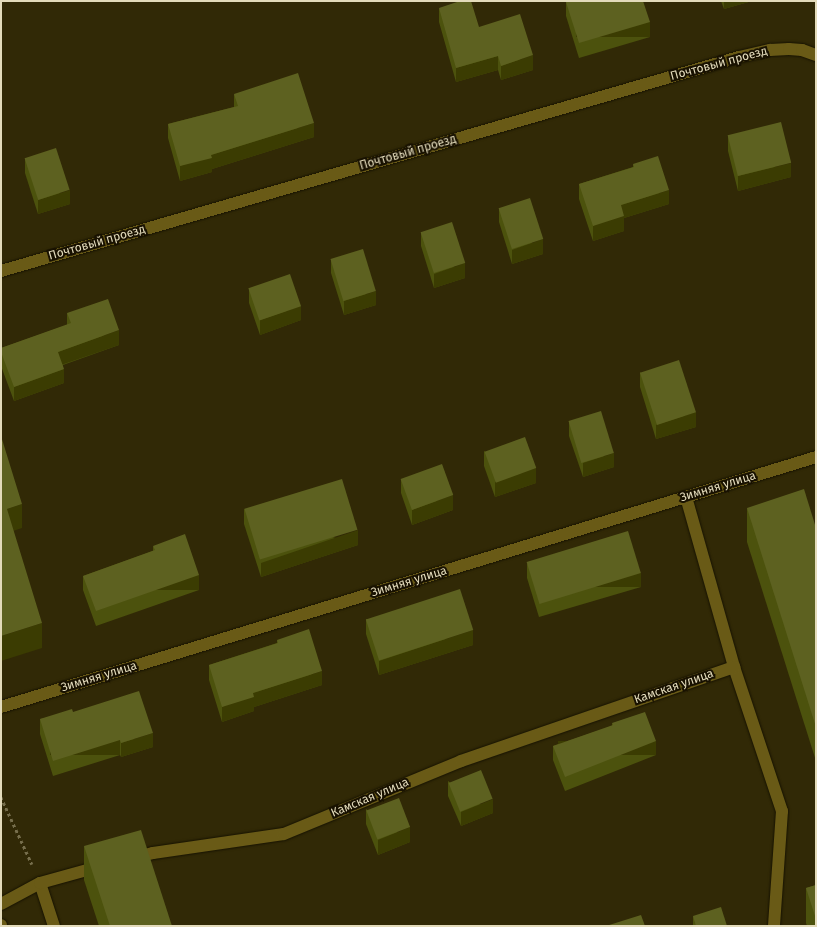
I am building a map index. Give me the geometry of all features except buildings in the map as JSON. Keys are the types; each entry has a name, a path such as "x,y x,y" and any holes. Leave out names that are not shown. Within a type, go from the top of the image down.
{"street":[{"name":"Почтовый проезд","path":"1,271 739,57 770,50 789,49 802,50 816,55"},
{"name":"Зимняя улица","path":"1,707 686,497 815,461"},
{"path":"686,497 734,667 782,811 774,926"},
{"name":"Камская улица","path":"123,861 153,853 284,834 461,760 734,667"},
{"path":"1,904 40,883 108,865"},
{"path":"40,883 54,926"}],"path":[{"path":"1,796 40,883"}]}
